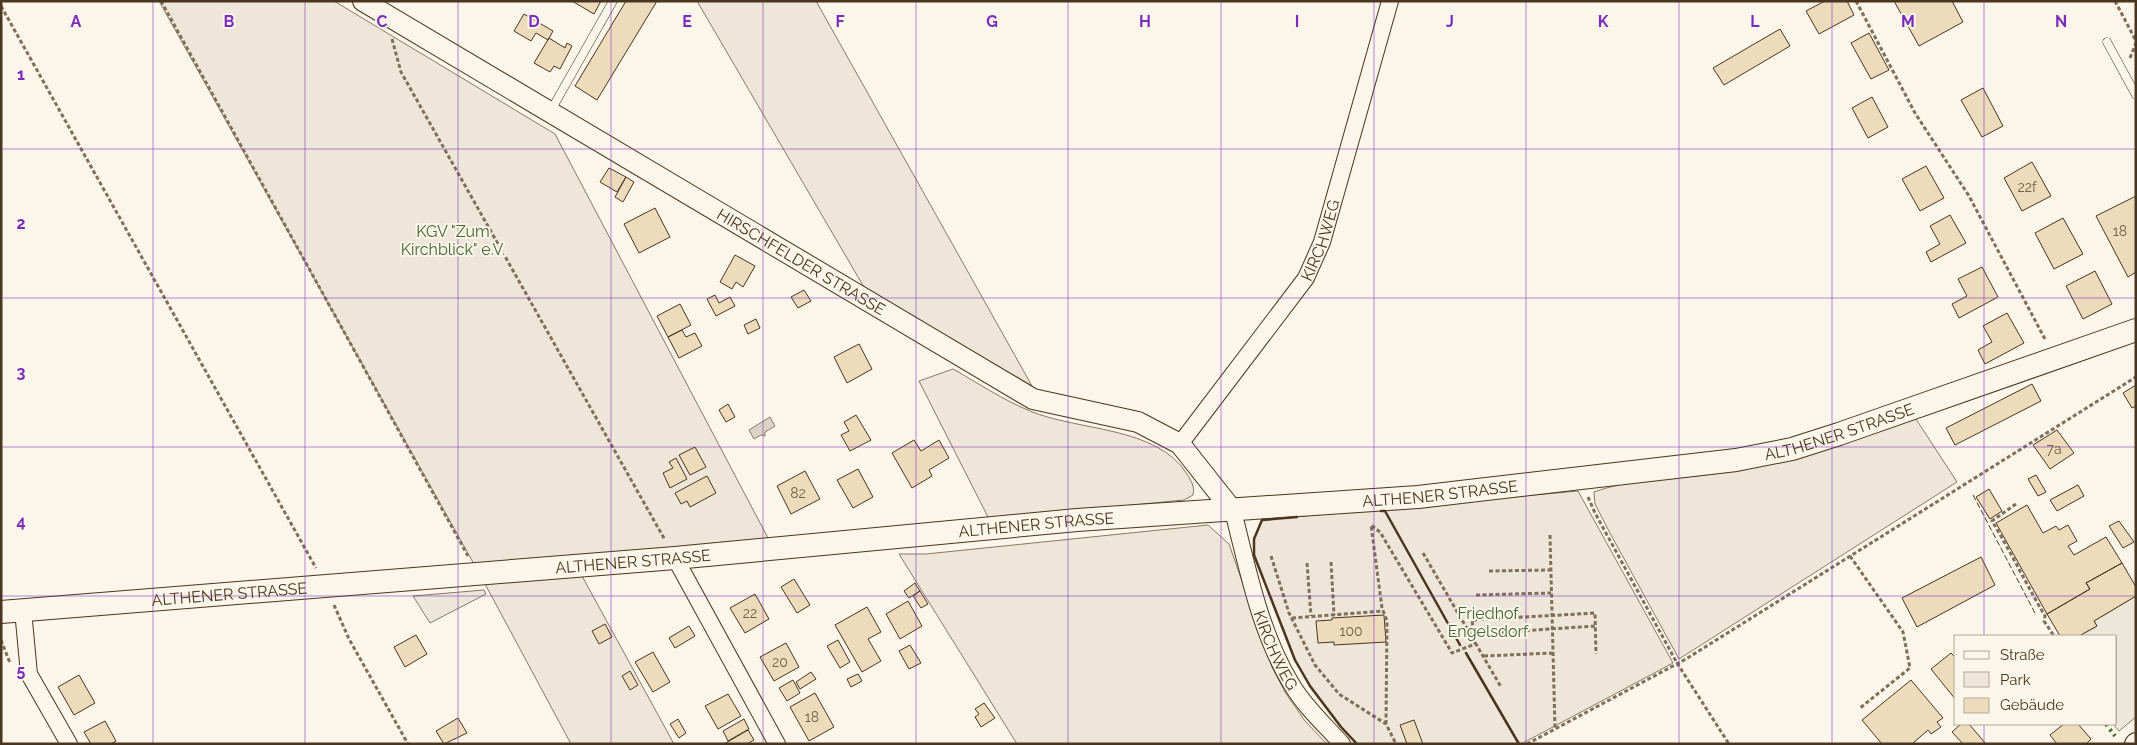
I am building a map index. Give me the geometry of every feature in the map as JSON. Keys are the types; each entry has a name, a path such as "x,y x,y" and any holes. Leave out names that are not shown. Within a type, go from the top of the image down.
{"main road":[{"name":"ALTHENER STRASSE","path":"12,611 675,558 1058,522 1418,497 1736,460 1792,449 2136,330"}],"street":[{"name":"HIRSCHFELDER STRASSE","path":"363,1 1033,399 1138,422 1180,444 1232,511"},
{"name":"KIRCHWEG","path":"1180,444 1306,278 1322,242 1390,1"},
{"name":"KIRCHWEG","path":"1232,511 1251,583 1280,664 1292,687 1342,744"},
{"path":"675,558 777,744"},
{"path":"12,611 29,674 69,744"}],"lane":[{"path":"550,112 613,1"},
{"path":"2107,42 2136,95"}],"path":[{"path":"161,1 478,574"},
{"path":"1856,1 1915,113 1969,196 2055,357"},
{"path":"2115,1 2136,41"},
{"path":"1,6 326,586 350,639 408,744"},
{"path":"396,20 392,42 401,72 675,558"},
{"path":"1527,744 1677,663 2136,378"},
{"path":"1581,478 1595,513 1677,663 1729,744"},
{"path":"2016,504 1992,521 2020,569 2024,582 2045,616 2044,621 2053,635"},
{"path":"1396,744 1386,724 1387,621 1383,611 1371,524 1380,532 1452,653 1475,644"},
{"path":"1550,535 1555,729"},
{"path":"1423,553 1501,687"},
{"path":"1270,556 1291,618 1315,665 1339,694 1386,724"},
{"path":"1850,556 1903,632 1910,668 1860,708"},
{"path":"1331,562 1334,615"},
{"path":"1307,563 1311,616"},
{"path":"1489,571 1551,570"},
{"path":"1476,594 1551,593"},
{"path":"1291,618 1383,611"},
{"path":"1464,622 1595,613 1596,654"},
{"path":"1472,620 1475,644"},
{"path":"1474,634 1595,626"},
{"path":"1484,656 1553,653"}],"green space":[{"name":"KGV \"Zum Kirchblick\" e.V.","path":"159,1 334,1 555,134 768,538 582,576 674,744 571,744 484,582"},
{"path":"697,1 816,1 1032,386 865,289"},
{"path":"953,369 1000,397 1030,411 1070,423 1137,438 1156,447 1174,458 1187,474 1193,486 1193,495 1184,500 989,519 919,381"},
{"path":"1916,419 1957,482 1679,659 1595,504 1594,492 1642,481 1709,475 1749,467 1821,448"},
{"name":"Friedhof Engelsdorf","path":"1578,491 1673,663 1521,744 1357,744 1341,727 1310,686 1295,660 1254,555 1254,539 1262,520"},
{"path":"1208,525 1229,544 1272,667 1285,692 1305,721 1327,744 1017,744 899,554 926,554"}],"shaded area":[{"path":"770,417 775,426 765,432 765,436 761,435 754,439 749,430"},
{"path":"484,590 486,594 430,623 413,596"},
{"path":"2136,596 2136,717 2119,731 2114,725 2117,725 2117,635 2081,635 2097,626 2094,621"}],"building":[{"path":"572,1 601,1 594,14"},
{"path":"626,1 657,1 597,100 575,86"},
{"path":"1825,1 1847,1 1854,15 1819,34 1806,11"},
{"path":"1894,1 1952,1 1963,22 1919,46"},
{"path":"524,14 553,31 548,40 536,33 531,41 514,31"},
{"path":"1780,29 1790,46 1724,85 1713,68"},
{"path":"1869,33 1889,70 1871,79 1851,43"},
{"path":"549,38 565,48 567,43 572,46 560,69 554,66 550,72 534,63"},
{"path":"1983,88 2003,126 1982,137 1961,100"},
{"path":"1872,97 1888,127 1868,138 1852,108"},
{"path":"2032,162 2051,196 2022,211 2004,178"},
{"path":"1926,166 1944,198 1920,211 1902,179"},
{"path":"609,168 626,177 617,192 600,182"},
{"path":"626,177 634,182 623,202 615,197"},
{"path":"2136,196 2136,272 2128,277 2096,216"},
{"path":"655,208 670,237 639,253 624,224"},
{"path":"1950,215 1966,243 1931,262 1926,252 1940,244 1930,226"},
{"path":"2063,218 2083,254 2054,269 2035,233"},
{"path":"735,255 755,266 743,287 736,282 732,289 720,282"},
{"path":"1982,267 1998,297 1959,318 1952,304 1967,296 1958,279"},
{"path":"2095,271 2112,304 2083,319 2066,286"},
{"path":"804,290 811,301 798,308 791,297"},
{"path":"715,295 719,303 730,297 735,306 716,316 707,299"},
{"path":"680,304 691,325 668,337 657,316"},
{"path":"2007,313 2024,343 1985,364 1978,350 1992,342 1983,326"},
{"path":"756,319 760,328 748,334 744,325"},
{"path":"682,330 686,337 695,333 702,346 679,358 668,337"},
{"path":"859,344 872,369 847,383 834,357"},
{"path":"2032,384 2041,401 1955,445 1946,428"},
{"path":"2136,385 2136,406 2132,408 2123,393"},
{"path":"728,404 735,417 726,422 719,410"},
{"path":"856,415 871,440 850,451 841,435 849,431 844,422"},
{"path":"2057,430 2074,453 2050,469 2033,445"},
{"path":"914,440 921,451 939,440 949,458 929,470 932,476 912,488 892,453"},
{"path":"695,447 706,467 690,475 679,455"},
{"path":"676,458 687,479 670,488 663,473 673,468 669,462"},
{"path":"858,469 873,497 853,508 837,480"},
{"path":"805,471 820,499 791,514 777,486"},
{"path":"2036,475 2046,492 2038,496 2028,479"},
{"path":"707,476 716,493 690,507 687,501 681,504 675,493"},
{"path":"2078,485 2084,496 2057,511 2050,500"},
{"path":"1989,489 2002,511 1990,519 1976,497"},
{"path":"2027,505 2043,533 2056,526 2059,530 2068,525 2077,541 2068,546 2074,555 2106,537 2122,563 2086,583 2090,589 2047,614 1996,523"},
{"path":"2119,521 2134,542 2123,548 2109,526"},
{"path":"1981,557 1995,585 1917,627 1902,598"},
{"path":"2122,563 2136,587 2136,596 2094,621 2097,626 2081,635 2059,635 2047,614 2090,589 2086,583"},
{"path":"794,579 810,605 797,613 781,587"},
{"path":"915,583 920,591 909,598 904,591"},
{"path":"920,591 928,604 921,608 913,596"},
{"path":"755,594 769,619 745,633 730,608"},
{"path":"908,601 922,626 900,639 886,614"},
{"path":"867,607 881,632 868,639 881,661 862,672 835,625"},
{"path":"1384,615 1386,642 1334,645 1334,642 1318,643 1316,621 1332,620 1332,618"},
{"path":"605,624 612,637 599,644 592,631"},
{"path":"689,626 695,636 675,648 669,638"},
{"path":"416,635 427,654 405,667 394,647"},
{"path":"838,640 850,662 840,668 827,646"},
{"path":"786,643 799,667 774,681 760,657"},
{"path":"910,645 921,663 909,669 899,651"},
{"path":"653,652 670,682 653,692 635,662"},
{"path":"1951,653 1954,656 1954,698 1931,669"},
{"path":"630,671 638,685 630,690 622,676"},
{"path":"811,672 816,679 800,689 796,682"},
{"path":"858,674 862,681 851,687 847,679"},
{"path":"79,675 95,703 74,715 58,687"},
{"path":"793,680 800,693 787,701 779,688"},
{"path":"1911,680 1943,718 1937,722 1941,727 1931,734 1928,730 1912,744 1882,744 1862,720"},
{"path":"815,693 834,727 809,741 790,707"},
{"path":"728,694 741,716 718,729 705,706"},
{"path":"984,703 995,718 981,727 975,717 979,714 975,709"},
{"path":"458,718 467,733 444,744 436,731"},
{"path":"678,719 686,733 679,738 670,724"},
{"path":"744,719 749,729 728,741 723,731"},
{"path":"1414,720 1423,744 1407,744 1400,725"},
{"path":"105,721 116,741 111,744 91,744 84,732"},
{"path":"1960,725 1970,725 1986,744 1963,744 1952,732"},
{"path":"2063,725 2079,725 2091,739 2086,744 2057,744 2050,735"},
{"path":"748,730 754,740 747,744 724,744"}],"hedge":[{"path":"2107,725 2115,736"}],"fence":[{"path":"1973,495 2036,615"}],"wall":[{"path":"1381,511 1385,511 1460,645"},
{"path":"1297,517 1262,520 1254,539 1254,555 1295,660 1310,686 1341,727 1357,744"},
{"path":"1466,653 1519,744"}]}
